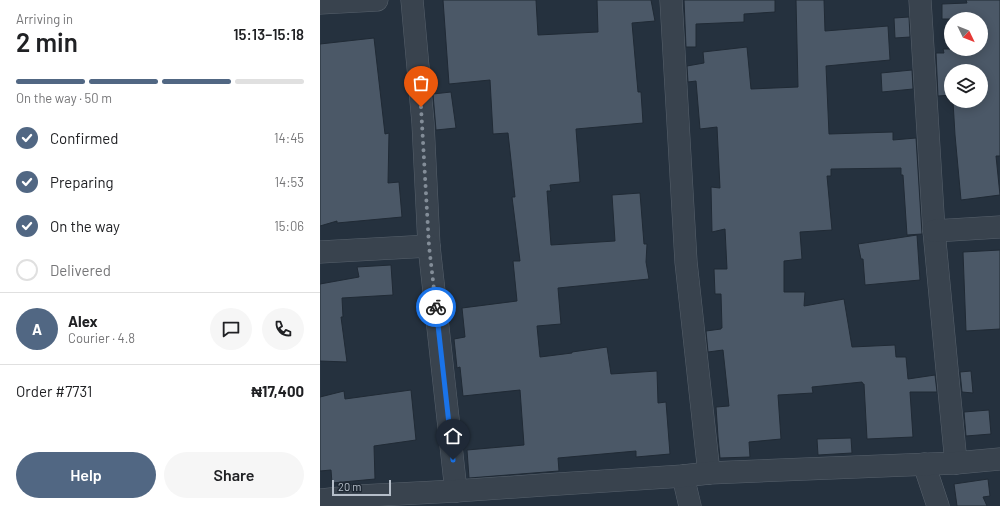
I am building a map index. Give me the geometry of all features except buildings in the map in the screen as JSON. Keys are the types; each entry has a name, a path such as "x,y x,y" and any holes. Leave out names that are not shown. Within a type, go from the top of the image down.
{"street":[{"path":"320,3 377,0"},
{"path":"412,0 422,122 429,246 456,491"},
{"path":"671,0 686,262 709,473"},
{"path":"920,0 934,231 956,462"},
{"path":"934,231 1000,227"},
{"path":"320,252 429,246"},
{"path":"320,500 360,501 456,491 709,473 924,464 1000,459"},
{"path":"924,464 938,506"},
{"path":"683,476 690,506"}],"way so far":[{"path":"421,107 429,246 436,307"}],"route":[{"path":"436,307 453,460"}]}
